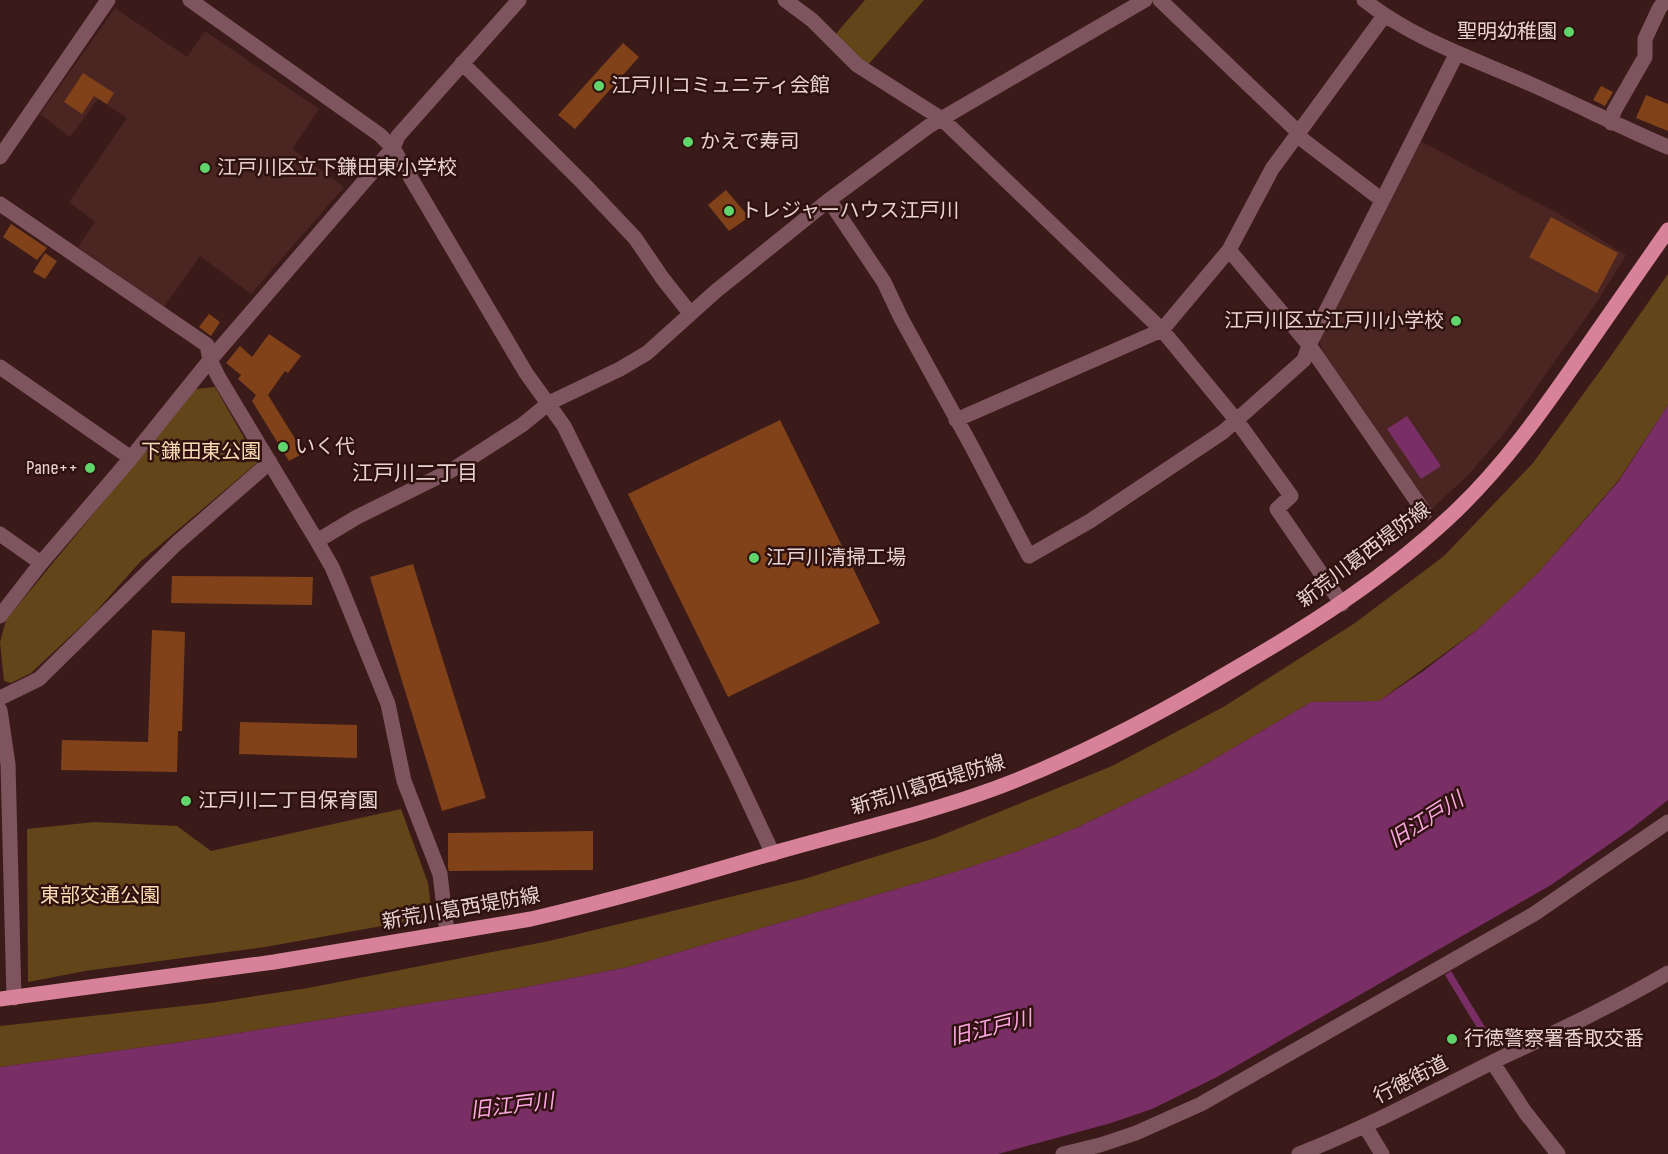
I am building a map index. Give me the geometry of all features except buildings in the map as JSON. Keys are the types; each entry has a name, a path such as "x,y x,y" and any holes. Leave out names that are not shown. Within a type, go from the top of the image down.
{"main road":[{"name":"新荒川葛西堤防線","path":"7,999 262,963 531,919 611,900 939,807 994,789 1060,763 1170,708 1342,604 1434,531 1503,461 1544,408 1668,230"}],"street":[{"path":"0,158 108,0"},
{"path":"190,0 380,135 393,147 520,364 564,426 773,854"},
{"path":"0,616 41,563 131,458 210,360 393,147 398,136 519,0"},
{"path":"785,0 812,20 857,65 942,119 1162,330 1237,421 1292,496 1277,509 1342,604"},
{"path":"317,541 357,517 452,470 522,425 549,403 610,374 647,353 690,313 829,200 929,126 1145,0"},
{"path":"1160,0 1298,132 1303,140 1382,200"},
{"path":"1364,0 1384,16 1457,53 1668,147"},
{"path":"1611,123 1614,111 1646,57 1646,39 1665,0"},
{"path":"956,420 1162,330 1229,250 1272,169 1384,16"},
{"path":"829,200 884,282 901,318 1029,556 1090,521 1237,421 1304,360 1309,345 1457,53"},
{"path":"462,63 635,238 690,313"},
{"path":"0,204 207,345 210,360 332,567 388,704 404,781 440,874 447,933"},
{"path":"1229,250 1309,345 1425,513"},
{"path":"0,367 131,458"},
{"path":"0,698 39,679 177,543 270,462"},
{"path":"0,534 41,563"},
{"path":"0,710 4,764 7,999"},
{"path":"1062,1154 1136,1133 1201,1104 1534,914 1668,822"},
{"name":"行徳街道","path":"1299,1154 1365,1126 1601,1012 1668,973"},
{"path":"1493,1063 1525,1112 1558,1154"},
{"path":"1365,1126 1382,1154"}],"shaded area":[{"name":"江戸川区立下鎌田東小学校","path":"115,8 187,57 205,31 319,109 292,149 344,187 251,294 200,256 164,307 78,247 95,222 69,202 127,118 98,99 70,137 40,114"},
{"name":"江戸川区立江戸川小学校","path":"1420,141 1559,214 1626,255 1597,302 1502,436 1470,473 1430,511 1323,354 1319,340"}],"green space":[{"path":"865,0 924,0 867,66 834,36"},
{"path":"1668,274 1668,405 1618,481 1538,573 1478,629 1379,701 1311,702 1194,771 1076,828 1018,851 955,872 628,967 516,989 188,1041 0,1067 0,1026 211,1003 308,988 549,941 804,879 935,838 1112,766 1225,706 1355,623 1444,556 1533,463"},
{"name":"下鎌田東公園","path":"215,387 258,462 140,562 91,617 31,673 11,683 4,681 0,642 6,620 196,389"},
{"name":"東部交通公園","path":"401,809 428,883 432,917 265,947 85,971 28,982 27,829 95,822 177,826 211,851"}],"water":[{"name":"旧江戸川","path":"1668,405 1668,800 1551,885 1217,1077 1152,1109 1111,1123 998,1154 0,1154 0,1067 188,1041 516,989 628,967 955,872 1018,851 1076,828 1194,771 1311,702 1379,701 1422,672 1478,629 1538,573 1618,482"},
{"path":"1407,416 1441,466 1421,479 1387,429"},
{"path":"1451,971 1491,1037 1485,1041 1445,975"}],"place":[{"name":"聖明幼稚園","path":"1569,32"},
{"name":"江戸川コミュニティ会館","path":"599,86"},
{"name":"かえで寿司","path":"688,142"},
{"name":"江戸川区立下鎌田東小学校","path":"205,168"},
{"name":"トレジャーハウス江戸川","path":"729,211"},
{"name":"江戸川区立江戸川小学校","path":"1456,321"},
{"name":"いく代","path":"283,447"},
{"name":"Pane++","path":"90,468"},
{"name":"江戸川清掃工場","path":"754,558"},
{"name":"江戸川二丁目保育園","path":"186,801"},
{"name":"行徳警察署香取交番","path":"1452,1039"}],"district":[{"name":"江戸川二丁目","path":"415,473"}]}
